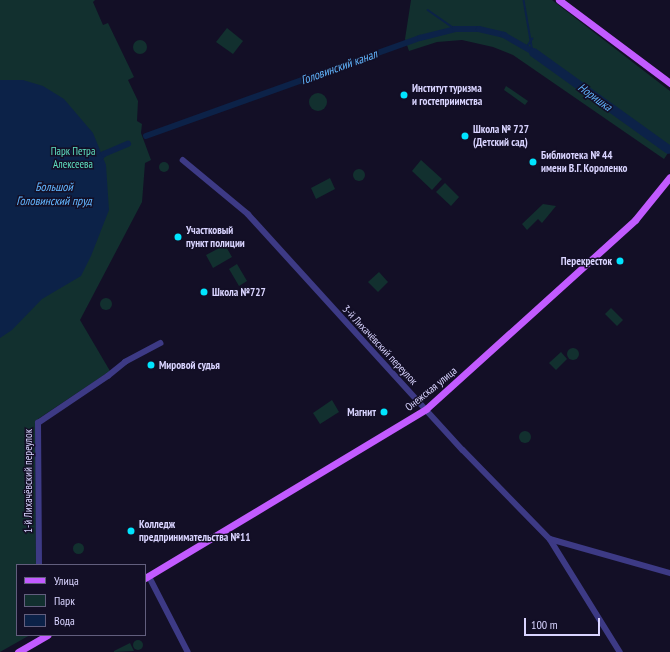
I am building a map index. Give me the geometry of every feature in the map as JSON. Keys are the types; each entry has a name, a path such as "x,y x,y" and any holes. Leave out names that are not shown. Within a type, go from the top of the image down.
{"main road":[{"path":"559,0 670,83"},
{"name":"Онежская улица","path":"147,577 426,409 635,220 670,177"},
{"path":"18,652 45,636"}],"street":[{"name":"3-й Лихачёвский переулок","path":"183,160 248,214 426,409 550,539 620,652"},
{"name":"1-й Лихачёвский переулок","path":"39,564 38,423 108,376 125,362 160,343"},
{"path":"550,539 670,573"},
{"path":"147,577 188,652"}],"green space":[{"name":"Парк Петра Алексеева","path":"0,0 95,0 93,2 103,25 108,23 134,77 128,80 138,101 137,121 142,124 141,133 151,160 145,163 142,202 80,320 110,371 35,421 36,564 16,564 16,636 28,636 0,652"},
{"path":"411,0 552,0 670,91 670,150 664,159 513,55 493,47 462,40 437,42 409,51 405,39"},
{"path":"227,28 243,41 233,54 216,42"},
{"path":"137,40 143,40 147,44 147,50 143,54 137,54 133,50 133,44"},
{"path":"506,86 528,101 525,105 504,90"},
{"path":"318,93 324,96 327,102 324,108 318,111 312,108 309,102 312,96"},
{"path":"421,160 442,179 432,190 412,171"},
{"path":"162,162 166,162 168,163 168,171 162,172 159,169 159,165"},
{"path":"359,169 363,171 365,175 363,179 359,181 355,179 353,175 355,171"},
{"path":"330,178 335,189 316,199 311,188"},
{"path":"445,183 459,197 451,206 436,192"},
{"path":"543,204 556,206 542,223 538,219 527,230 522,224"},
{"path":"225,245 232,257 213,268 206,255"},
{"path":"237,264 247,281 239,286 229,269"},
{"path":"379,272 388,282 378,292 368,282"},
{"path":"108,298 111,299 111,309 104,310 101,309 100,302 101,299"},
{"path":"611,308 623,320 617,326 605,314"},
{"path":"573,348 577,350 579,354 577,358 573,360 569,358 567,354 569,350"},
{"path":"561,352 567,359 556,370 549,363"},
{"path":"332,400 339,412 320,424 313,413"},
{"path":"527,431 530,432 530,442 523,443 520,442 519,435 520,432"},
{"path":"76,543 80,543 82,544 82,552 76,553 73,550 73,546"},
{"path":"138,640 143,645 138,650 133,645"},
{"path":"130,643 134,651 114,652 114,651"}],"water":[{"name":"Большой Головинский пруд","path":"0,80 23,80 43,86 64,99 93,133 106,165 109,210 91,256 81,276 42,299 12,330 0,338"}],"waterway":[{"name":"Норишка","path":"524,0 533,52"},
{"path":"428,10 455,29"},
{"name":"Головинский канал","path":"146,136 420,38 455,29 479,29 504,35 533,52"},
{"name":"Норишка","path":"526,48 532,39"},
{"name":"Норишка","path":"533,52 668,149"},
{"name":"Головинский канал","path":"98,160 104,154 128,144"}],"place":[{"name":"Институт туризма и гостеприимства","path":"404,95"},
{"name":"Школа № 727 (Детский сад)","path":"465,136"},
{"name":"Библиотека № 44 имени В.Г. Короленко","path":"533,162"},
{"name":"Участковый пункт полиции","path":"178,237"},
{"name":"Перекресток","path":"620,261"},
{"name":"Школа №727","path":"204,292"},
{"name":"Мировой судья","path":"151,365"},
{"name":"Магнит","path":"384,412"},
{"name":"Колледж предпринимательства №11","path":"131,531"}]}
